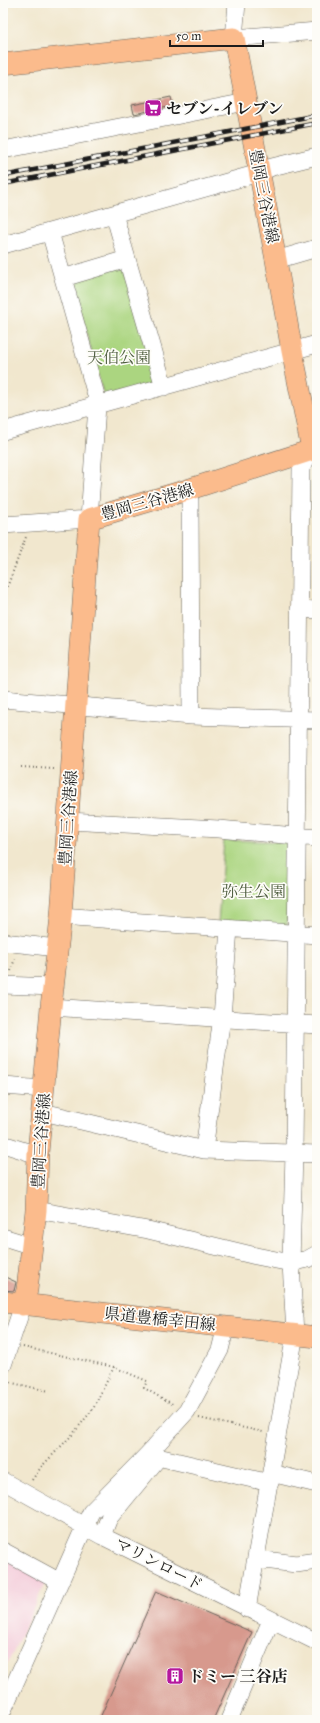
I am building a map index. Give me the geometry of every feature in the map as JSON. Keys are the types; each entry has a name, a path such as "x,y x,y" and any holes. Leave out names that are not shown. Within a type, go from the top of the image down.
{"main road":[{"path":"3,64 234,38"},
{"name":"豊岡三谷港線","path":"23,1305 27,1290 36,1210 38,1153 61,916 89,519 315,452 292,351 234,38"},
{"name":"県道豊橋幸田線","path":"3,1302 317,1337"}],"street":[{"path":"237,3 234,38 317,31"},
{"path":"3,150 246,102"},
{"path":"3,245 259,173 272,167 317,156"},
{"path":"114,214 164,388"},
{"path":"3,525 89,519 97,406 96,396 50,232"},
{"path":"276,260 317,248"},
{"path":"63,278 126,258"},
{"path":"3,431 164,388 317,344"},
{"path":"247,1609 257,1559 295,1334 291,1263 294,1153 301,468 315,452"},
{"path":"188,490 190,500 191,716"},
{"path":"299,609 317,610"},
{"path":"3,699 76,704 191,716 317,720"},
{"path":"68,821 219,829 317,838"},
{"path":"61,916 229,930 317,935"},
{"path":"204,1150 222,1018 229,930"},
{"path":"11,943 57,948"},
{"path":"8,986 52,997 222,1018 317,1025"},
{"path":"3,1086 44,1089"},
{"path":"43,1112 204,1150 317,1154"},
{"path":"3,1144 28,1152 38,1153"},
{"path":"36,1210 148,1230 291,1263 308,1259 317,1254"},
{"path":"3,1237 32,1246"},
{"path":"3,1366 23,1305"},
{"path":"102,1536 109,1518 153,1456 190,1414 220,1350 226,1326"},
{"path":"153,1456 270,1478 317,1484"},
{"path":"3,1710 91,1512 153,1456"},
{"name":"マリンロード","path":"3,1481 102,1536 247,1609 317,1642"},
{"path":"3,1551 60,1582"},
{"path":"257,1559 296,1564 317,1561"},
{"path":"296,1564 317,1575"},
{"path":"229,1720 271,1620"}],"path":[{"path":"3,598 31,523"},
{"path":"21,767 72,770"},
{"path":"8,986 8,973 12,971 11,943"},
{"path":"10,1344 114,1367 147,1381 144,1388 190,1414 278,1436"},
{"path":"23,1492 42,1466 93,1409 114,1367"},
{"path":"3,1381 49,1391"}],"shaded area":[{"path":"3,1556 47,1579 8,1663 3,1661"}],"green space":[{"name":"天伯公園","path":"124,267 156,378 152,384 104,397 71,277"},
{"name":"弥生公園","path":"224,840 289,842 287,928 218,923"}],"building":[{"name":"セブン-イレブン","path":"171,97 173,106 134,114 132,105"},
{"path":"3,1276 16,1282 14,1291 3,1290"},
{"name":"ドミー 三谷店","path":"156,1591 252,1632 213,1720 99,1720"}],"railway":[{"path":"3,176 317,115"},
{"path":"3,184 317,123"}],"place":[{"name":"セブン-イレブン","path":"153,108"},
{"name":"ドミー 三谷店","path":"175,1676"}]}
